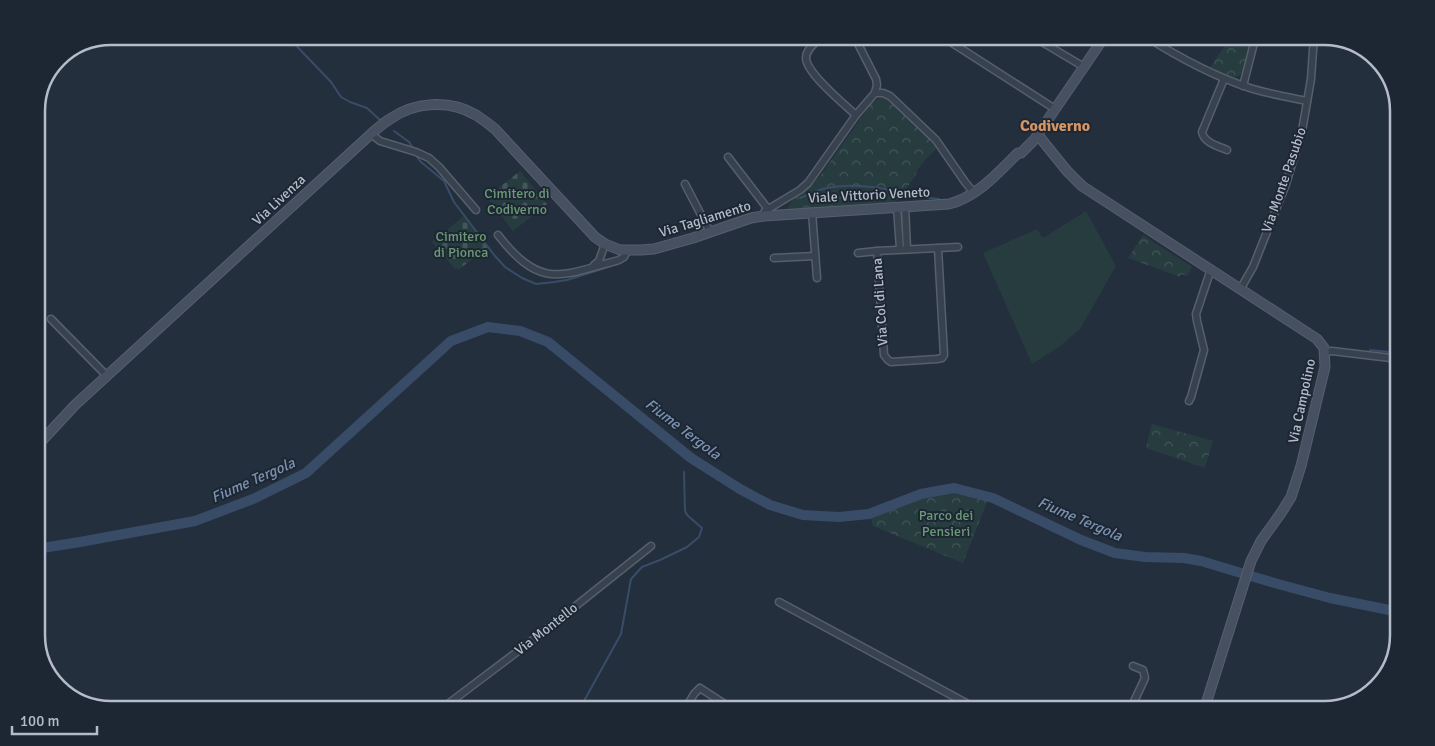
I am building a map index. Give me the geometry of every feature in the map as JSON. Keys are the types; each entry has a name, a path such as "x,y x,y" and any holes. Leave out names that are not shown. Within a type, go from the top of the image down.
{"street":[{"path":"814,45 806,56 810,69 829,91 856,116"},
{"path":"858,45 876,80 875,93 883,92 890,96 936,140 974,193"},
{"path":"955,45 1055,109"},
{"path":"1047,45 1084,67"},
{"path":"1038,135 1099,45"},
{"path":"1159,45 1224,79 1252,89 1307,101"},
{"path":"1243,86 1253,45"},
{"name":"Via Monte Pasubio","path":"1241,288 1252,267 1286,184 1302,132 1311,79 1313,45"},
{"path":"1224,79 1202,132 1206,140 1227,150"},
{"name":"Via Tagliamento","path":"371,134 394,116 417,107 434,105 463,109 476,115 495,129 595,237 605,244 627,251 654,248 766,213 808,183 856,116 875,93"},
{"path":"371,134 380,141 429,158 476,210"},
{"name":"Via Livenza","path":"45,437 75,405 371,134"},
{"name":"Viale Vittorio Veneto","path":"766,213 949,204 966,199 974,193 1018,153 1021,153 1038,135"},
{"name":"Via Campolino","path":"1038,135 1067,171 1082,186 1317,339 1322,344 1325,352 1325,367 1302,466 1291,497 1261,541 1249,568 1207,701"},
{"path":"728,157 766,213"},
{"path":"685,184 710,232"},
{"name":"Via Col di Lana","path":"901,207 903,249"},
{"path":"812,212 817,278"},
{"path":"498,236 528,267 541,272 567,274 592,268 619,260 624,257 627,251"},
{"path":"592,268 599,261 605,244"},
{"name":"Via Col di Lana","path":"938,248 944,355 940,359 891,362 884,355 877,251 958,247"},
{"path":"858,253 877,251"},
{"path":"774,258 815,256"},
{"path":"1189,401 1204,350 1196,322 1196,314 1212,269"},
{"path":"51,319 107,376"},
{"path":"1325,352 1332,351 1390,358"},
{"name":"Via Montello","path":"452,701 538,636 651,546"},
{"path":"780,602 962,701"},
{"path":"1133,666 1144,670 1145,678 1134,701"},
{"path":"690,701 700,688 720,701"}],"green space":[{"path":"1226,45 1250,45 1243,73 1239,76 1226,76 1210,67"},
{"path":"880,98 888,100 938,147 918,169 902,195 893,204 785,212 793,199 804,193 820,176 871,104"},
{"name":"Cimitero di Codiverno","path":"520,171 547,204 513,231 487,197"},
{"path":"1086,211 1116,266 1080,329 1059,347 1032,364 983,253 1037,229 1043,238"},
{"name":"Cimitero di Pionca","path":"464,216 488,247 458,270 457,268 455,269 432,242"},
{"path":"1143,235 1192,267 1187,276 1181,274 1180,277 1128,258"},
{"path":"1152,424 1213,441 1205,468 1146,448"},
{"name":"Parco dei Pensieri","path":"955,491 988,500 963,563 873,526 870,516 921,496"}],"waterway":[{"path":"296,45 331,82 341,97 367,108 381,121"},
{"path":"394,131 409,142 413,148"},
{"path":"417,157 444,181 454,202 495,256 505,267 522,278 536,284 554,282 567,280 618,264"},
{"path":"800,198 820,190 842,186 871,187 899,192"},
{"path":"914,196 939,199"},
{"name":"Fiume Tergola","path":"45,548 195,521 253,499 306,473 451,341 488,327 520,331 548,342 691,458 740,489 770,505 803,515 839,517 869,514 921,494 954,488 993,498 1081,540 1115,553 1201,561 1330,598 1390,610"},
{"path":"1370,350 1390,352"},
{"path":"584,701 621,634 631,579 642,567 687,547 699,537 702,528 685,511 684,472"}],"district":[{"name":"Codiverno","path":"1055,126"}]}
